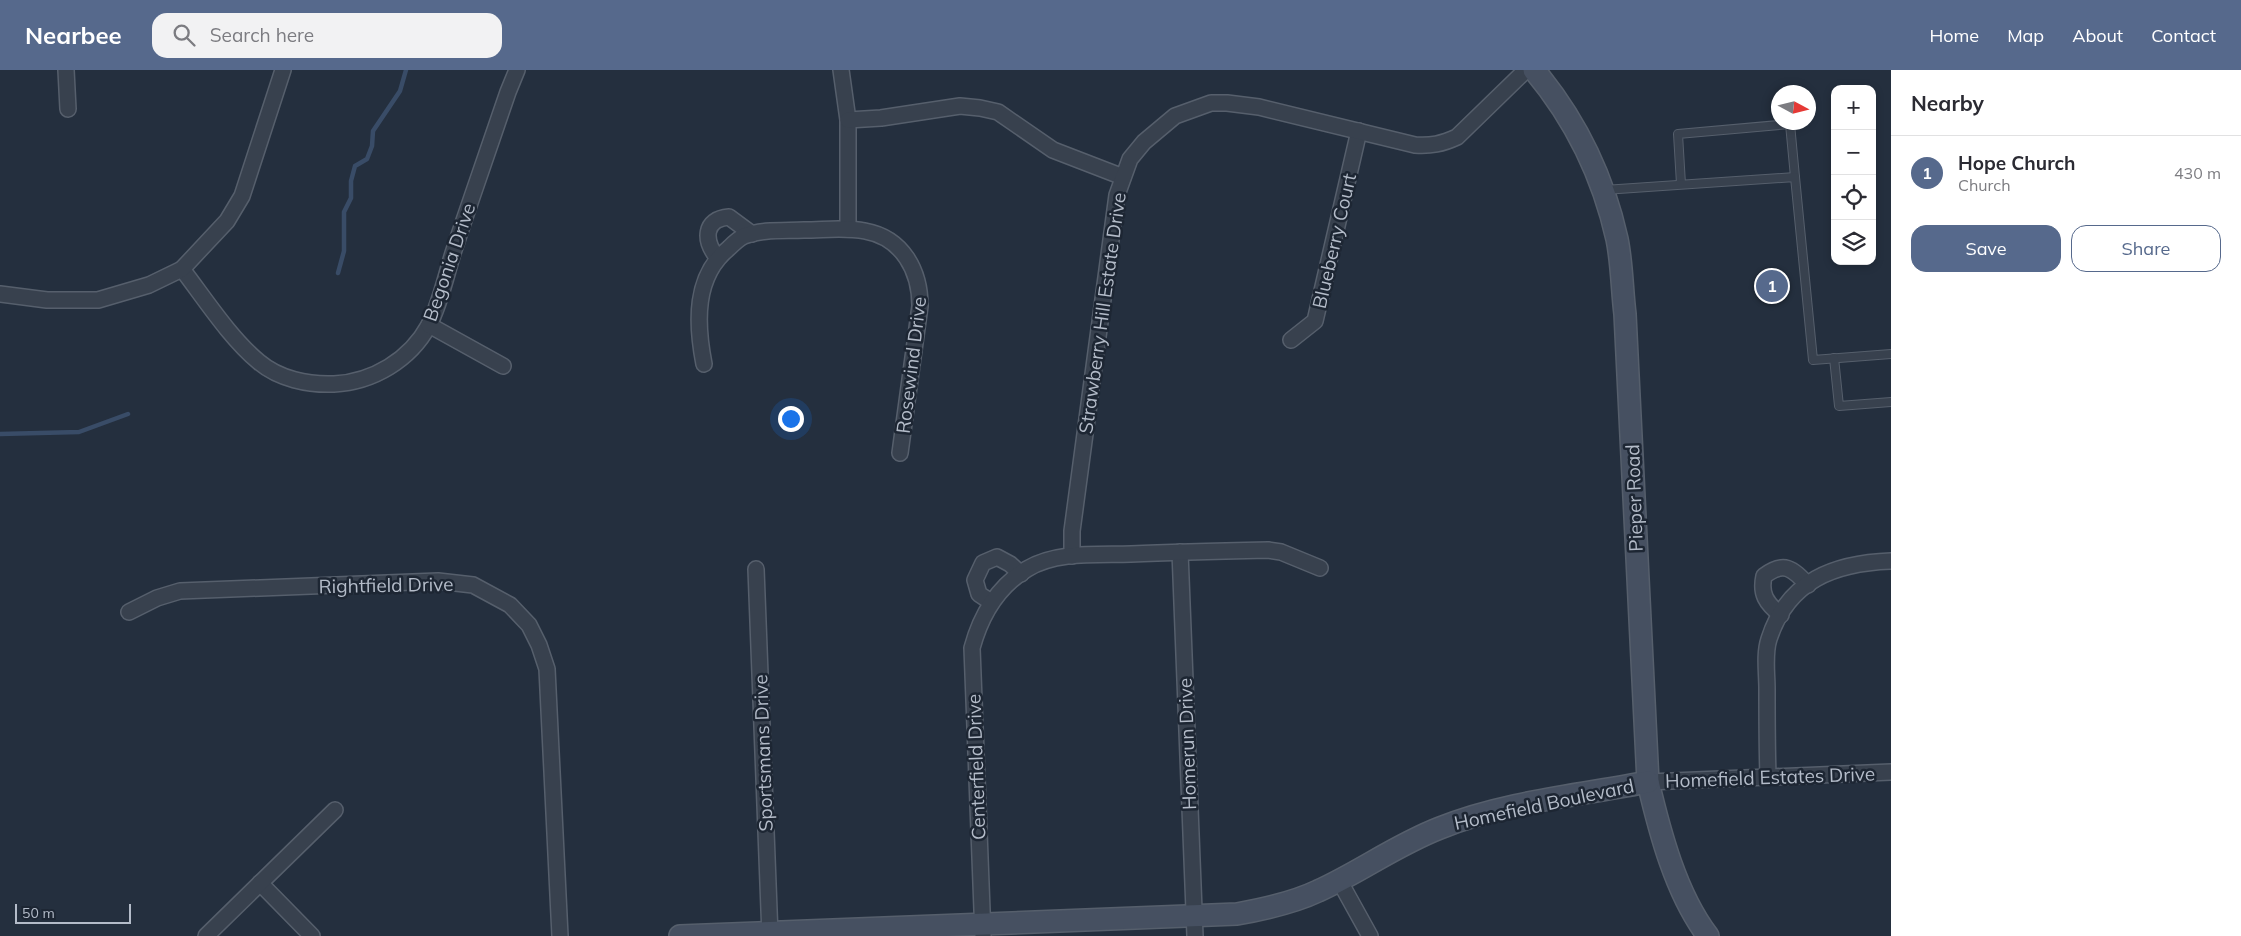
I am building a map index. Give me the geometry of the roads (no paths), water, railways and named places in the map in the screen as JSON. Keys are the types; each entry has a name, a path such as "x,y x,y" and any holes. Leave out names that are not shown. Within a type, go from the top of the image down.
{"street":[{"path":"66,70 68,108"},
{"path":"0,294 55,301 98,300 148,285 182,269 227,222 242,196 282,70"},
{"name":"Begonia Drive","path":"182,269 248,352 261,364 301,382 325,384 366,379 388,368 402,358 429,325 504,101 518,70"},
{"path":"841,70 848,120 848,229"},
{"name":"Strawberry Hill Estate Drive","path":"1072,556 1072,531 1114,220 1123,177 1130,160 1157,130 1175,116 1211,103 1228,103 1259,108 1414,145 1430,146 1444,143 1457,137 1526,70"},
{"name":"Pieper Road","path":"1534,70 1559,100 1583,142 1602,190 1617,240 1625,314 1648,782 1659,830 1678,881 1708,936"},
{"path":"848,120 881,118 960,106 980,108 998,112 1052,150 1123,177"},
{"name":"Blueberry Court","path":"1291,340 1315,321 1359,132"},
{"path":"704,364 699,338 699,310 705,277 717,257 746,236 729,217 721,218 713,223 707,234 708,246 717,257"},
{"name":"Rosewind Drive","path":"746,236 762,232 848,229 882,235 906,255 920,287 920,306 900,453"},
{"path":"429,325 503,366"},
{"name":"Centerfield Drive","path":"983,930 972,648 978,628 991,602 1003,588 1028,568 1072,556 1268,550 1281,552 1320,568"},
{"name":"Homerun Drive","path":"1180,552 1195,926"},
{"path":"991,602 979,594 975,580 984,563 996,558 1010,564 1021,574"},
{"path":"1768,776 1766,669 1769,640 1781,615 1796,592 1825,573 1843,566 1891,561"},
{"path":"1781,615 1766,601 1761,588 1764,576 1775,567 1784,567 1797,573 1808,584"},
{"name":"Sportsmans Drive","path":"756,570 770,934"},
{"name":"Rightfield Drive","path":"129,612 157,598 180,591 438,581 472,585 510,605 529,625 547,669 560,936"},
{"name":"Homefield Estates Drive","path":"1648,782 1891,772"},
{"name":"Homefield Boulevard","path":"680,936 1195,926 1267,908 1318,892 1408,841 1479,815 1648,782"},
{"path":"206,936 335,810"},
{"path":"1339,880 1370,936"},
{"path":"260,883 312,936"}],"lane":[{"path":"1681,184 1678,134 1790,124 1813,360 1891,354"},
{"path":"1602,190 1795,177"},
{"path":"1834,358 1839,406 1891,402"}],"waterway":[{"path":"338,273 344,251 344,212 351,198 351,181 355,166 367,159 372,146 373,131 400,91 406,70"},
{"path":"0,434 79,432 128,414"}],"place":[{"name":"Hope Church","path":"1772,286"}]}
